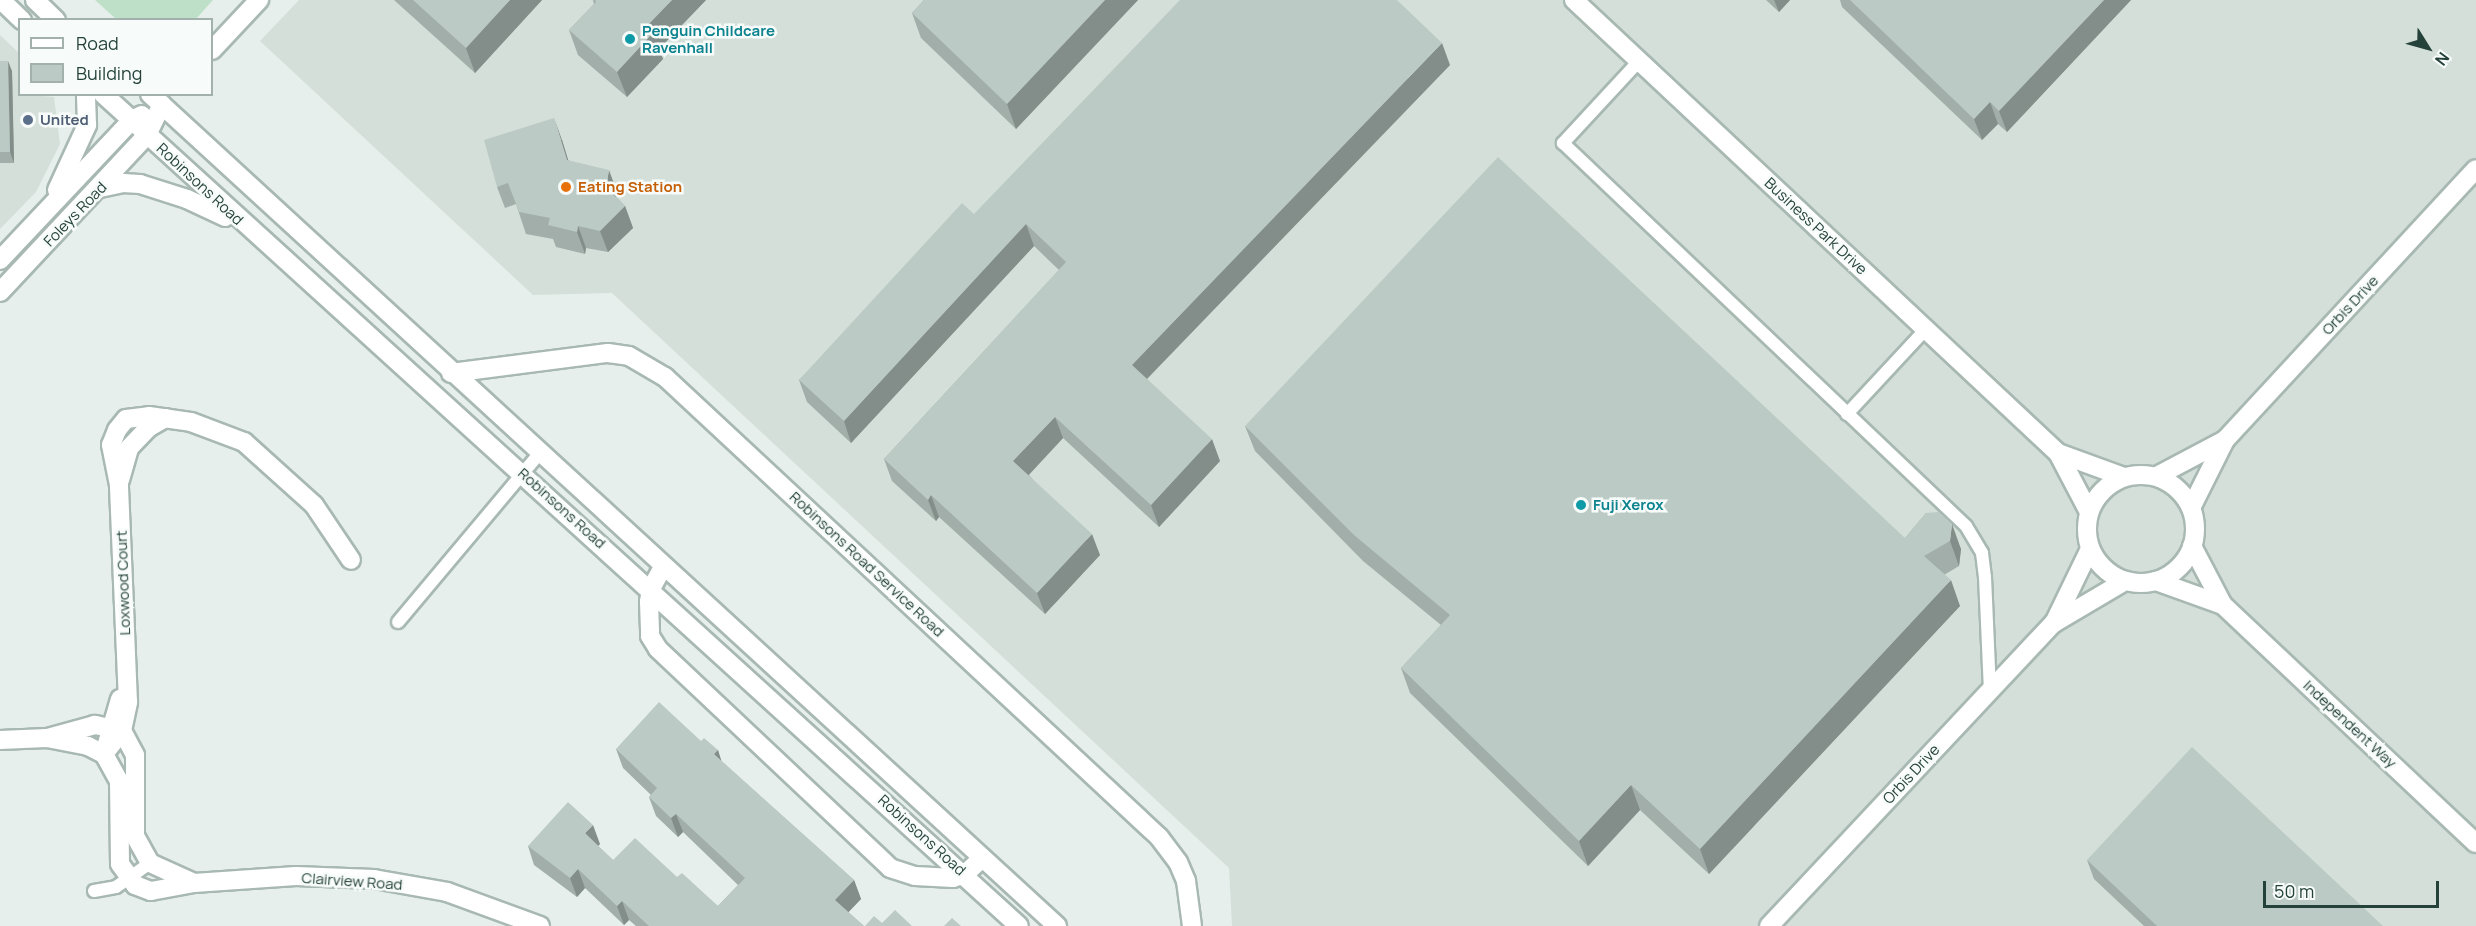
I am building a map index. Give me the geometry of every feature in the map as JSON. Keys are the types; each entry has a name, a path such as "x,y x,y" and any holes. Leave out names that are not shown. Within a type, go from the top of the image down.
{"street":[{"path":"1,0 20,18"},
{"path":"35,0 54,18"},
{"path":"213,49 259,0"},
{"name":"Business Park Drive","path":"1574,0 2058,453 2089,512"},
{"path":"33,226 67,174 82,140 89,106 86,96"},
{"name":"Robinsons Road","path":"105,96 248,228 523,473 965,874 1019,926"},
{"name":"Foleys Road","path":"0,260 132,120 161,98"},
{"name":"Foleys Road","path":"0,292 100,188 147,135 161,98"},
{"name":"Robinsons Road","path":"161,98 451,373 1057,926"},
{"name":"Orbis Drive","path":"2191,508 2225,440 2474,176"},
{"path":"100,188 123,183 140,184 187,199 248,228"},
{"name":"Robinsons Road Service Road","path":"451,373 608,353 629,357 665,377 1159,837 1178,862 1186,881 1192,926"},
{"name":"Loxwood Court","path":"116,729 128,702 119,485 129,448 148,428 165,418 217,430 265,458 314,505 351,560"},
{"name":"Orbis Drive","path":"2157,477 2225,440"},
{"name":"Business Park Drive","path":"2058,453 2124,477"},
{"path":"2124,477 2157,477 2178,489 2191,508 2195,521 2192,546 2184,562 2156,581 2125,581 2098,563 2090,549 2086,531 2089,512 2097,497 2124,477"},
{"name":"Independent Way","path":"2192,546 2223,605 2476,843"},
{"name":"Orbis Drive","path":"2054,623 2090,549"},
{"path":"663,567 651,589 651,636 668,662 890,868 915,876 953,878 965,874 982,858"},
{"name":"Orbis Drive","path":"1769,926 2054,623 2125,581"},
{"name":"Independent Way","path":"2156,581 2223,605"},
{"path":"0,741 47,738 95,725 116,729 135,755 135,836 150,863"},
{"path":"104,754 116,729"},
{"path":"47,738 104,754 119,781 120,864 129,879"},
{"name":"Clairview Road","path":"150,863 194,883"},
{"name":"Clairview Road","path":"129,879 151,891 194,883 296,876 374,879 447,892 540,926"}],"lane":[{"path":"1639,60 1563,143 1966,526 1982,553 1990,691"},
{"path":"1847,414 1926,329"},
{"path":"398,622 539,454"},
{"path":"94,891 116,887 150,863"}],"shaded area":[{"path":"299,0 2476,0 2476,926 1232,926 1229,868 612,293 533,295 260,41"},
{"name":"United","path":"0,35 18,52 18,96 54,97 60,144 36,192 0,229"}],"green space":[{"path":"95,0 213,0 197,18 115,18"}],"building":[{"path":"413,0 510,0 466,48"},
{"path":"595,0 672,0 646,27 653,33 617,72 569,30 596,2"},
{"path":"924,0 1105,0 1007,104 912,13"},
{"path":"1180,0 1397,0 1442,43 1132,365 1212,439 1151,505 1055,417 1013,461 1092,534 1037,593 931,495 928,500 884,459 1066,262 1026,224 844,421 799,380 962,203 974,214"},
{"path":"1850,0 2104,0 1999,111 1990,102 1974,119"},
{"path":"0,61 8,61 10,152 0,152"},
{"path":"554,118 567,160 609,170 606,187 625,206 600,231 578,226 577,232 548,225 550,218 519,212 508,183 497,187 484,140"},
{"name":"Fuji Xerox","path":"1498,157 1905,538 1926,513 1938,512 1952,524 1950,541 1924,556 1951,580 1700,849 1631,785 1579,841 1401,668 1450,615 1354,535 1245,426"},
{"path":"659,702 701,741 704,738 718,750 714,754 854,880 835,900 864,926 649,926 622,901 617,906 578,869 570,878 528,846 568,802 593,825 585,833 613,860 635,838 677,877 682,873 718,906 745,878 676,814 671,818 649,797 657,788 616,749"},
{"path":"2192,747 2383,926 2157,926 2087,860"},
{"path":"895,910 912,926 865,926 874,916 882,923"},
{"path":"952,918 961,926 944,926"}],"place":[{"name":"Penguin Childcare Ravenhall","path":"630,39"},
{"name":"United","path":"28,120"},
{"name":"Eating Station","path":"566,187"},
{"name":"Fuji Xerox","path":"1581,505"}]}
